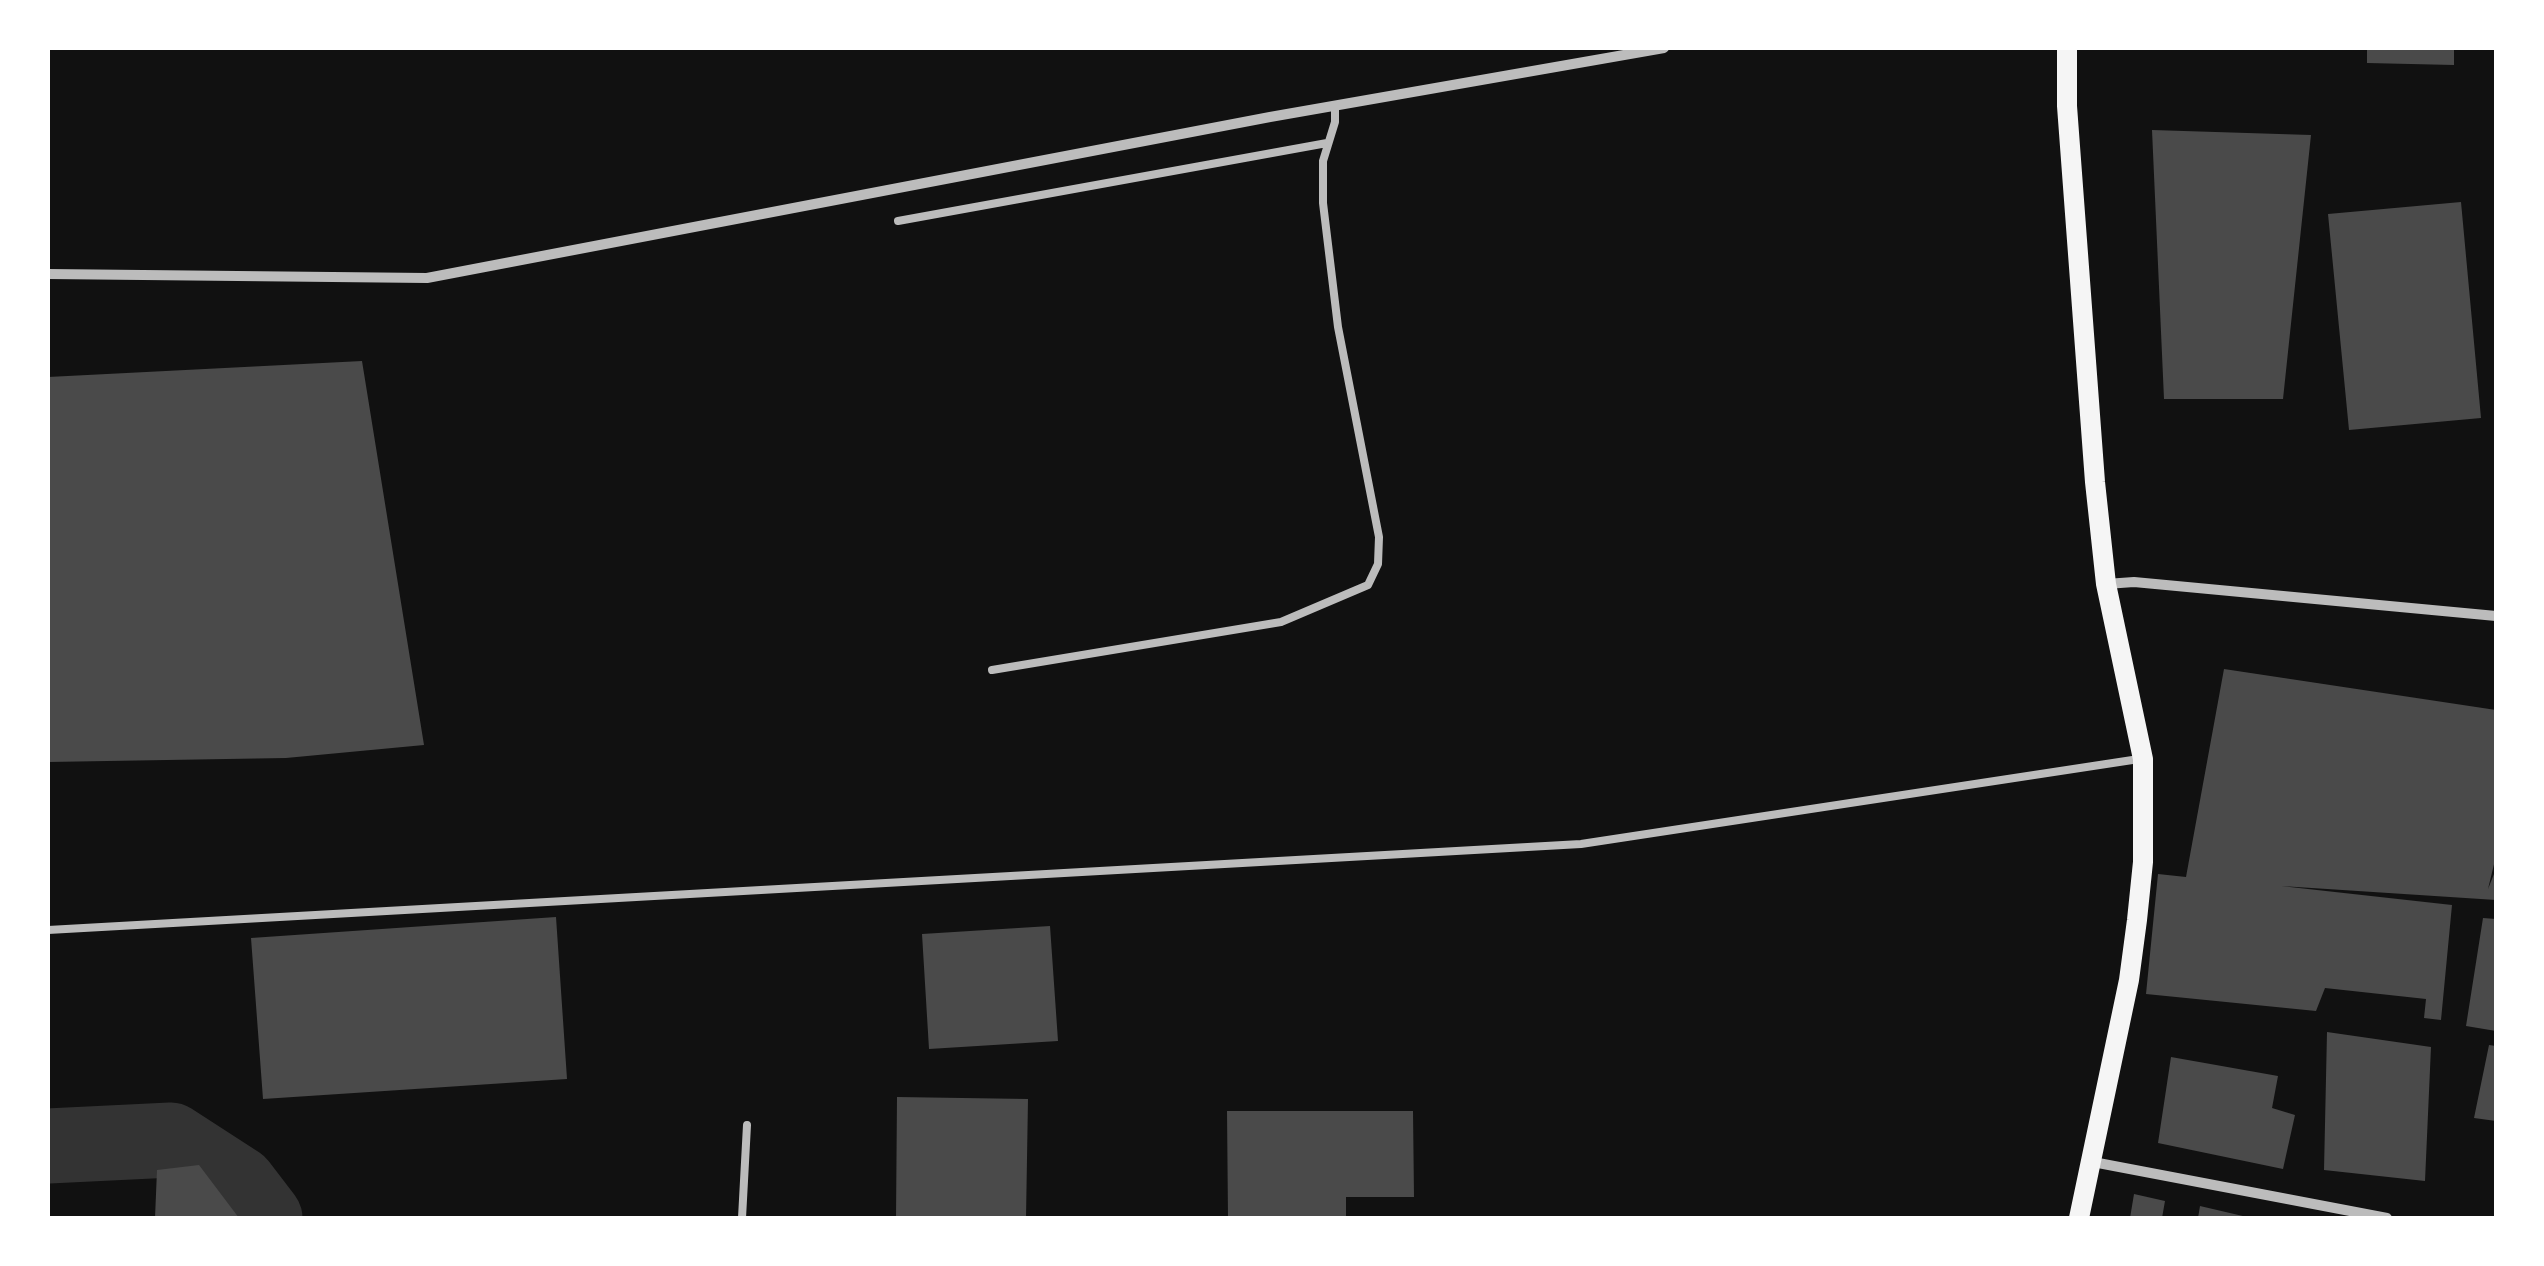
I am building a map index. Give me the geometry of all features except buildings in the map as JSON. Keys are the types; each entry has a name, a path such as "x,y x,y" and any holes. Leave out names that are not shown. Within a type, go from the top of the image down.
{"main road":[{"path":"2067,48 2070,145 2095,482 2106,584 2143,759 2143,862 2138,920 2079,1218"}],"street":[{"path":"48,274 426,278 1335,105 1664,48"},
{"path":"2106,584 2134,582 2496,616"},
{"path":"2093,1162 2387,1218"}],"lane":[{"path":"992,670 1280,622 1368,585 1378,564 1379,537 1338,327 1323,203 1327,143 1335,122 1335,105"},
{"path":"898,221 1327,143"},
{"path":"48,930 1581,844 2143,759"},
{"path":"742,1218 747,1124"}],"waterway":[{"path":"48,1146 171,1140 239,1184 265,1218"}]}
